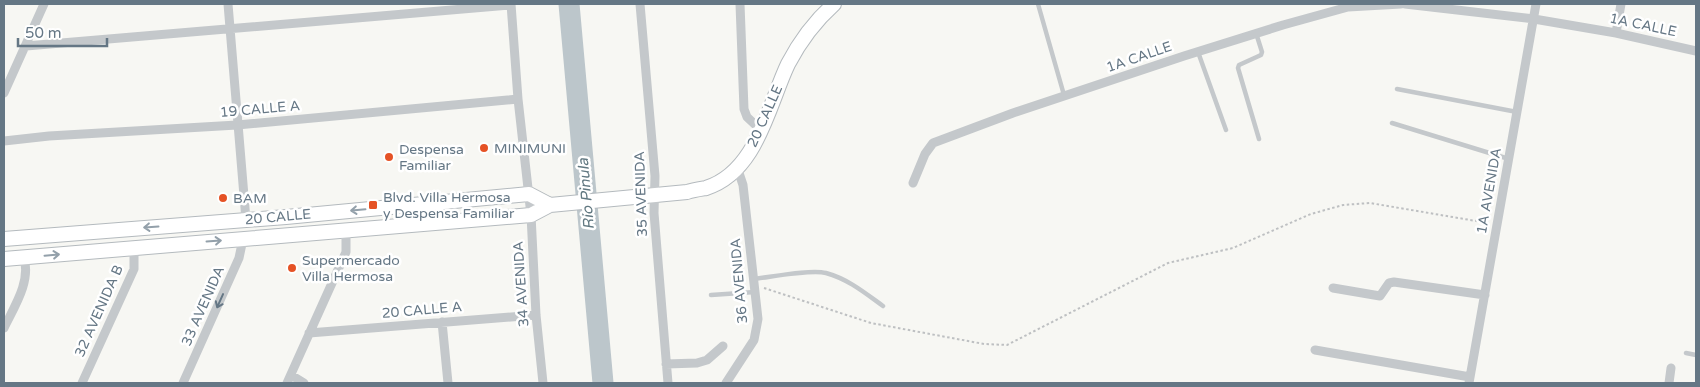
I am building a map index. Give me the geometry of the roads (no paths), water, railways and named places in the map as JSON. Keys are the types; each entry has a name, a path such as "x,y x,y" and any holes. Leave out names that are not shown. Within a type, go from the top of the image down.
{"main road":[{"name":"20 CALLE","path":"4,259 531,215 550,205 565,202 687,192 708,187 725,178 748,155 762,131 788,64 819,18 834,4"},
{"name":"20 CALLE","path":"4,239 286,217 529,194"},
{"path":"529,194 550,205"},
{"path":"243,239 247,228 286,217"}],"street":[{"path":"4,93 44,4"},
{"path":"228,4 246,220"},
{"path":"26,46 230,30 254,26 511,4"},
{"name":"34 AVENIDA","path":"511,4 518,99 531,215 536,315 543,383"},
{"name":"35 AVENIDA","path":"640,4 655,176 654,213 668,383"},
{"path":"740,4 744,109 747,117 762,131"},
{"name":"1A CALLE","path":"913,183 925,154 933,143 1013,113 1198,52 1348,7 1401,4"},
{"name":"1A CALLE","path":"1405,4 1534,19 1696,51"},
{"name":"1A AVENIDA","path":"1470,380 1536,4"},
{"path":"1616,34 1621,4"},
{"name":"19 CALLE A","path":"4,141 49,136 237,125 518,99"},
{"name":"36 AVENIDA","path":"726,383 754,340 758,319 743,185 739,173 735,169"},
{"path":"304,383 290,379 346,252 346,230"},
{"name":"33 AVENIDA","path":"183,383 239,258 243,239"},
{"name":"32 AVENIDA B","path":"82,383 134,269 134,247"},
{"path":"4,328 23,285 27,266 24,258"},
{"path":"1332,288 1380,296 1390,283 1394,282 1485,296"},
{"name":"20 CALLE A","path":"310,334 536,315"},
{"path":"442,322 448,383"},
{"path":"666,364 697,363 707,360 723,346"},
{"path":"1316,350 1470,380"},
{"path":"1668,383 1671,368"}],"lane":[{"path":"1038,4 1065,97"},
{"path":"1256,34 1262,52 1261,55 1239,65 1238,68 1259,139"},
{"path":"1198,52 1226,130"},
{"path":"1397,89 1517,112"},
{"path":"1392,124 1509,159"},
{"path":"711,295 809,273 825,273 854,286 883,306"},
{"path":"1686,353 1696,355"}],"waterway":[{"name":"Río Pinula","path":"569,4 603,383"}],"place":[{"name":"MINIMUNI","path":"484,148"},
{"name":"Despensa Familiar","path":"389,157"},
{"name":"BAM","path":"223,198"},
{"name":"Blvd. Villa Hermosa y Despensa Familiar","path":"373,205"},
{"name":"Supermercado Villa Hermosa","path":"292,268"}]}
